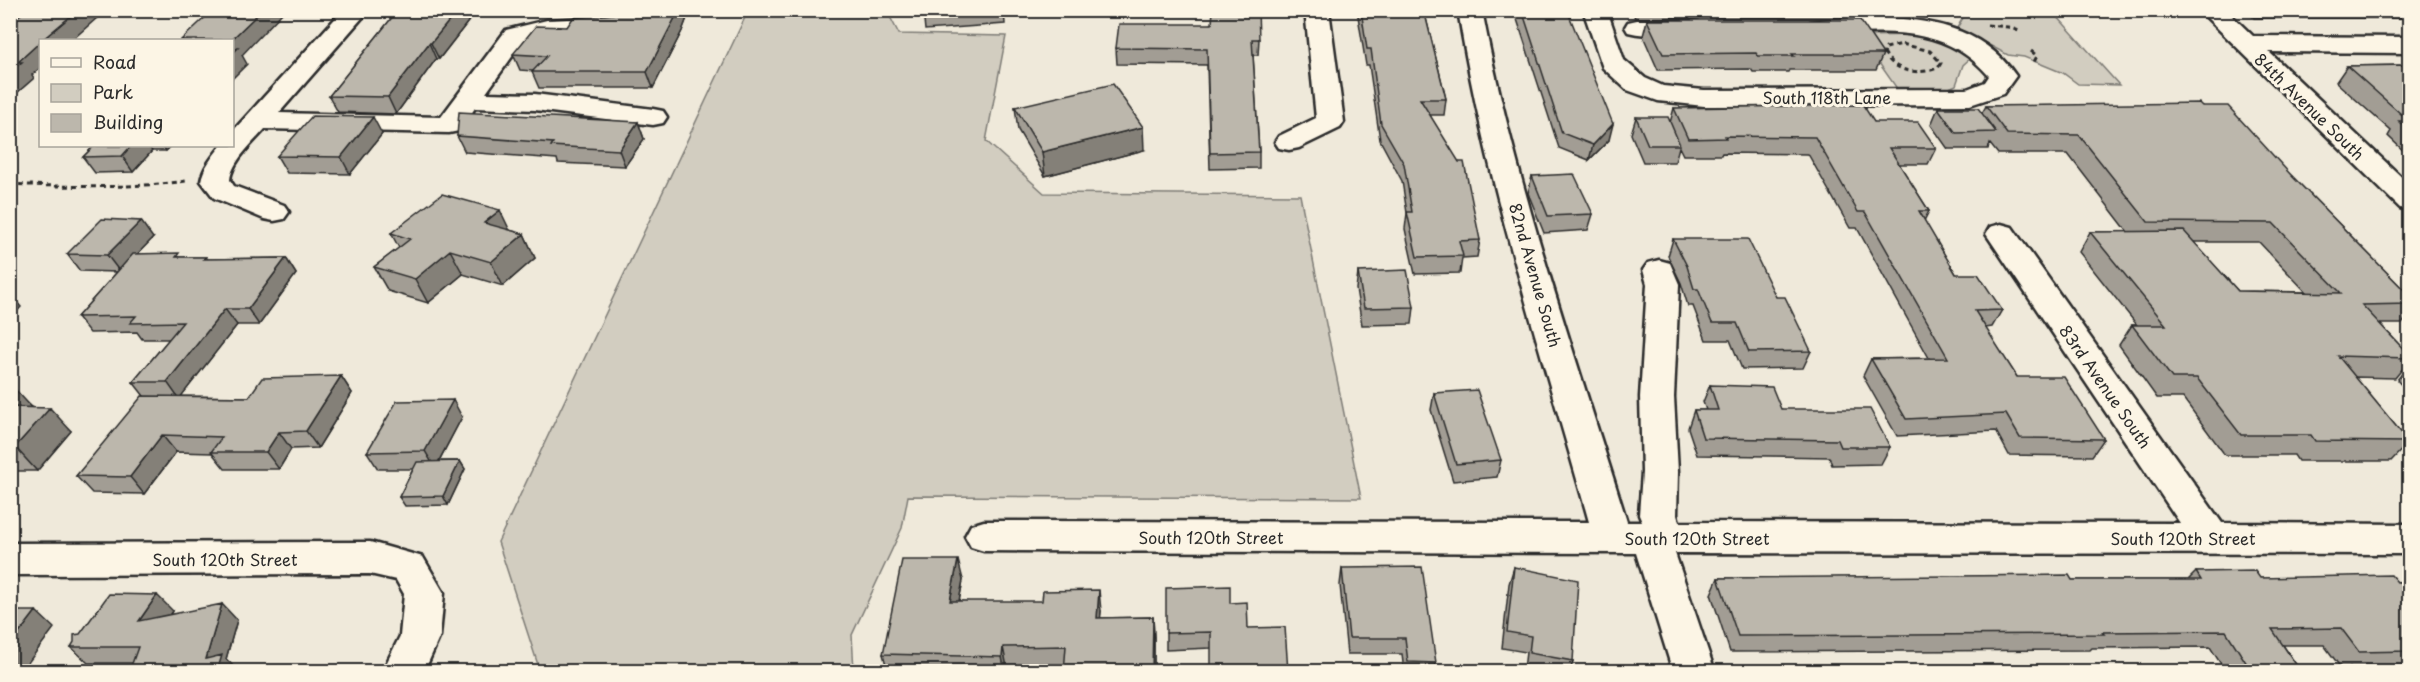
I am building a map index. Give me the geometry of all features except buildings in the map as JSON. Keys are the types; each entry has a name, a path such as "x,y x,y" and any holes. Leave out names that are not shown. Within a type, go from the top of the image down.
{"street":[{"path":"274,212 224,192 215,181 216,174 231,151 357,10"},
{"path":"1288,142 1330,122 1317,10"},
{"name":"82nd Avenue South","path":"1470,10 1484,89 1503,164 1694,672"},
{"name":"South 118th Lane","path":"1595,10 1612,63 1625,76 1658,93 1704,98 1970,97 1994,88 2003,76 1982,52 1943,31 1919,27 1791,27"},
{"name":"84th Avenue South","path":"2211,10 2409,202"},
{"path":"259,121 449,125 515,35 547,27 608,24"},
{"path":"1637,27 1708,27"},
{"path":"2246,44 2409,45"},
{"path":"468,100 535,102 653,117"},
{"name":"83rd Avenue South","path":"2001,234 2211,538"},
{"path":"1643,538 1658,514 1660,472 1657,397 1663,284 1659,270"},
{"name":"South 120th Street","path":"984,536 2409,539"},
{"name":"South 120th Street","path":"10,559 370,558 409,568 424,593 420,636 403,672"}],"path":[{"path":"1902,44 1913,45 1933,52 1941,63 1938,68 1922,72 1911,71 1891,63 1885,57 1884,52 1887,48 1902,44"},
{"path":"2031,51 2037,56 2033,64"},
{"path":"10,184 62,187 164,184 216,174"}],"green space":[{"path":"748,11 887,11 899,34 1006,36 986,141 1044,193 1300,195 1361,498 908,496 902,528 852,635 854,671 540,671 498,542"},
{"path":"2056,15 2119,85 2078,84 2063,73 2024,57 2008,55 1957,28 1964,16"},
{"path":"1918,35 1946,41 1974,55 1963,65 1956,85 1949,88 1898,90 1860,36"}]}
